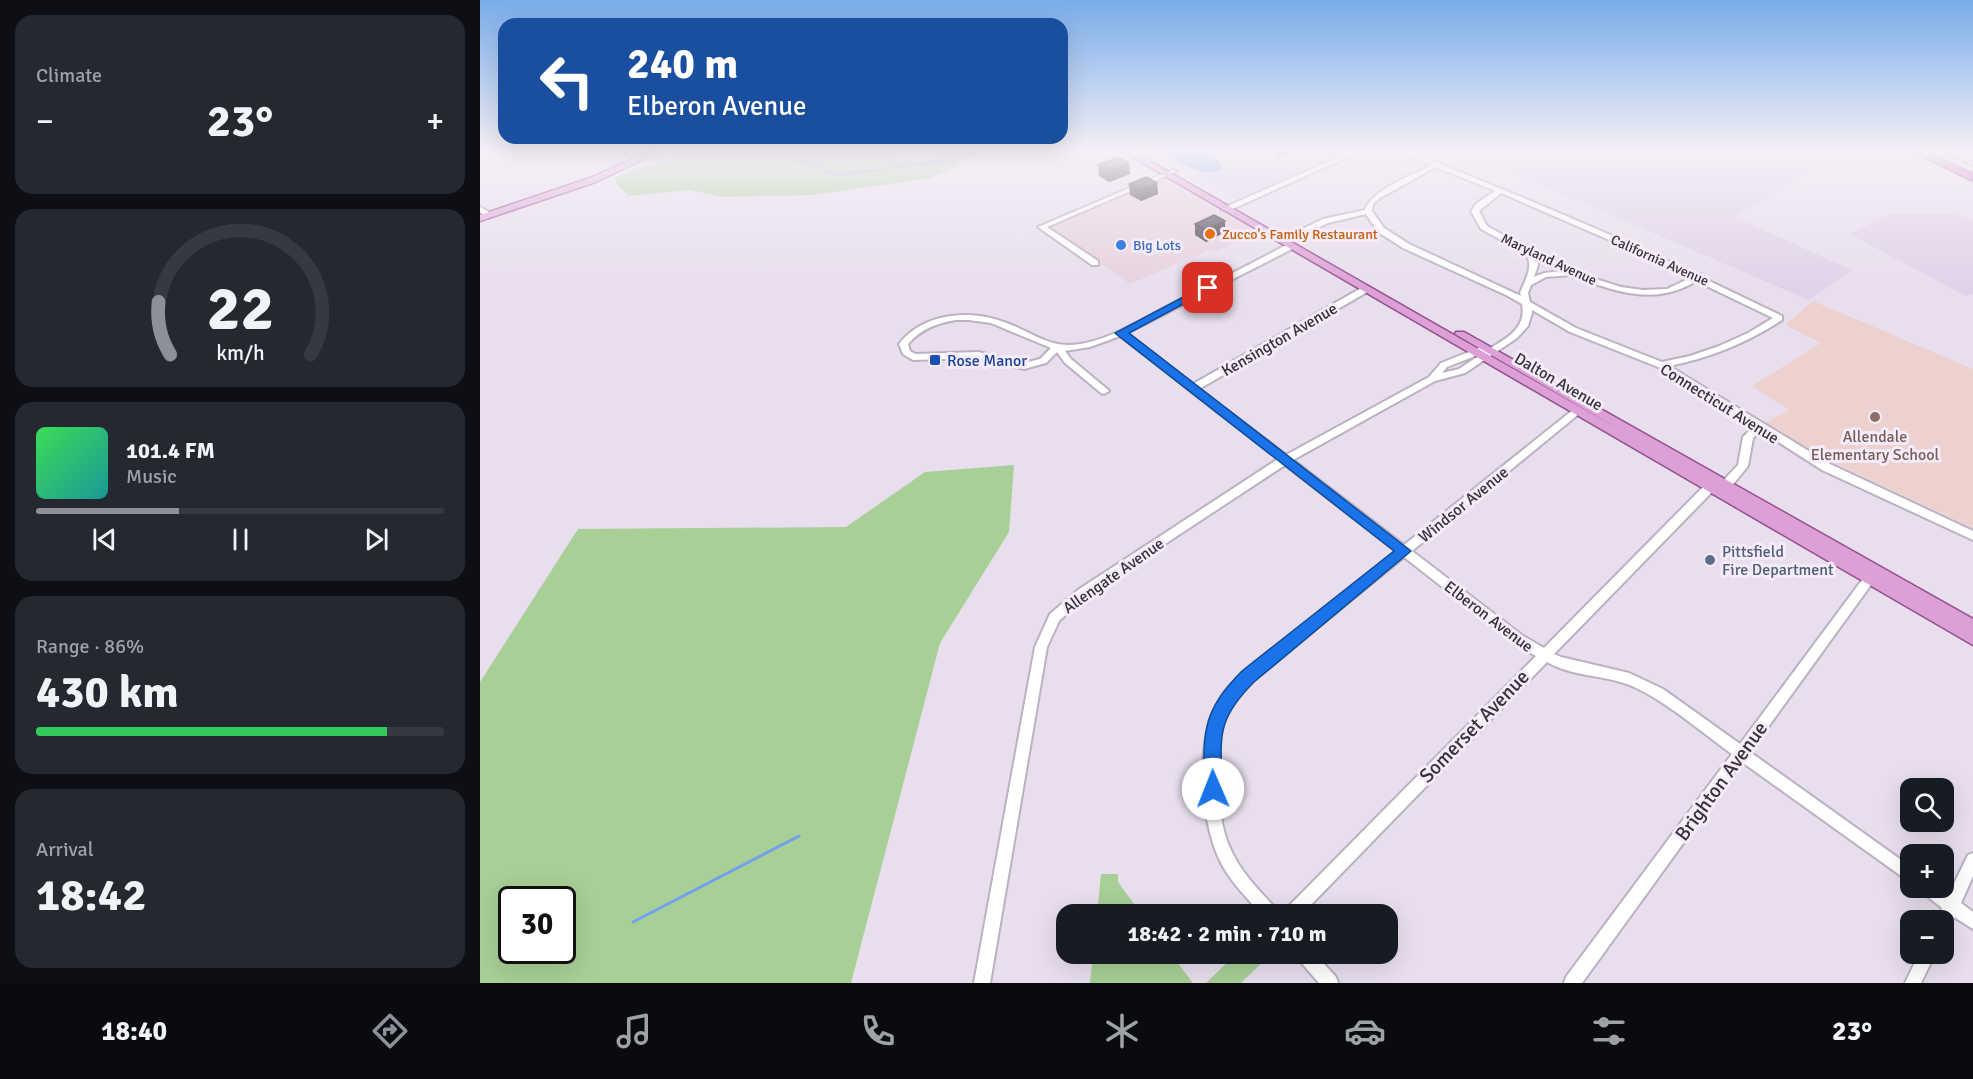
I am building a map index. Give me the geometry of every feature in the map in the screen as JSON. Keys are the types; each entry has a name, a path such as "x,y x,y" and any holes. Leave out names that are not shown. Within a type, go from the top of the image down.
{"main road":[{"path":"484,216 539,198"},
{"name":"Dalton Avenue","path":"1213,198 1973,639"},
{"name":"Dalton Avenue","path":"1291,242 1366,289 1726,485 1973,626"}],"street":[{"path":"1095,263 1042,226 1110,198"},
{"path":"1229,207 1250,198"},
{"path":"1058,347 1043,361 1024,366 979,355 914,357 906,352 903,344 919,327 943,320 968,318 992,321 1058,347 1084,345 1121,333 1330,220 1368,212 1370,204 1375,198"},
{"name":"Maryland Avenue","path":"1490,198 1480,205 1476,216 1484,226 1525,249 1582,276 1626,291 1653,293 1674,290 1698,276"},
{"name":"California Avenue","path":"1518,198 1698,276 1779,318 1743,340 1719,350 1661,365"},
{"path":"480,209 484,216"},
{"name":"Connecticut Avenue","path":"1368,212 1372,221 1381,230 1406,246 1527,304 1573,330 1661,365 1759,428 1826,467 1973,536"},
{"path":"1330,220 1372,221"},
{"name":"Allengate Avenue","path":"981,983 1041,647 1048,628 1062,609 1082,593 1285,460 1432,379 1457,373 1483,353 1514,336 1524,326 1528,313 1524,293 1534,265 1533,258 1525,249"},
{"path":"1528,283 1550,274 1582,276"},
{"name":"Kensington Avenue","path":"1192,388 1366,289"},
{"name":"Elberon Avenue","path":"1121,333 1520,640 1544,655 1572,667 1642,685 1675,704 1900,868"},
{"path":"1058,347 1068,361 1104,391"},
{"name":"Windsor Avenue","path":"1263,904 1237,874 1220,842 1215,825 1213,739 1218,717 1227,698 1237,687 1577,411"},
{"path":"1726,485 1743,466 1748,437 1759,428"},
{"name":"Somerset Avenue","path":"1301,904 1710,487"},
{"name":"Brighton Avenue","path":"1572,983 1869,579"},
{"path":"1949,910 1973,860"},
{"path":"1942,898 1973,921"},
{"path":"1314,964 1330,983"},
{"path":"1913,983 1922,964"}],"shaded area":[{"path":"1117,198 1198,198 1257,232 1216,252 1211,249 1130,284 1047,227"},
{"path":"1571,198 1766,198 1735,217 1852,270 1809,300"},
{"path":"1892,214 1961,215 1973,221 1973,294 1966,296 1849,234"},
{"name":"Allendale Elementary School","path":"1813,301 1973,369 1973,528 1848,470 1763,424 1789,410 1752,386 1821,343 1785,325"}],"green space":[{"path":"1014,465 1009,532 940,643 851,983 480,983 480,682 578,529 846,527 925,472"},
{"path":"1101,874 1118,874 1118,882 1134,904 1098,904"},
{"path":"1092,964 1179,964 1193,983 1090,983"},
{"path":"1226,964 1261,964 1241,983 1206,983"}],"building":[{"path":"1214,215 1225,221 1206,230 1195,224"}],"waterway":[{"path":"633,922 799,836"}],"place":[{"name":"Zucco's Family Restaurant","path":"1210,234"},
{"name":"Big Lots","path":"1121,245"},
{"name":"Rose Manor","path":"935,360"},
{"name":"Allendale Elementary School","path":"1875,417"},
{"name":"Pittsfield Fire Department","path":"1710,560"}],"route":[{"path":"1208,288 1121,333 1404,551 1248,676 1227,698 1215,724 1213,789"}]}
